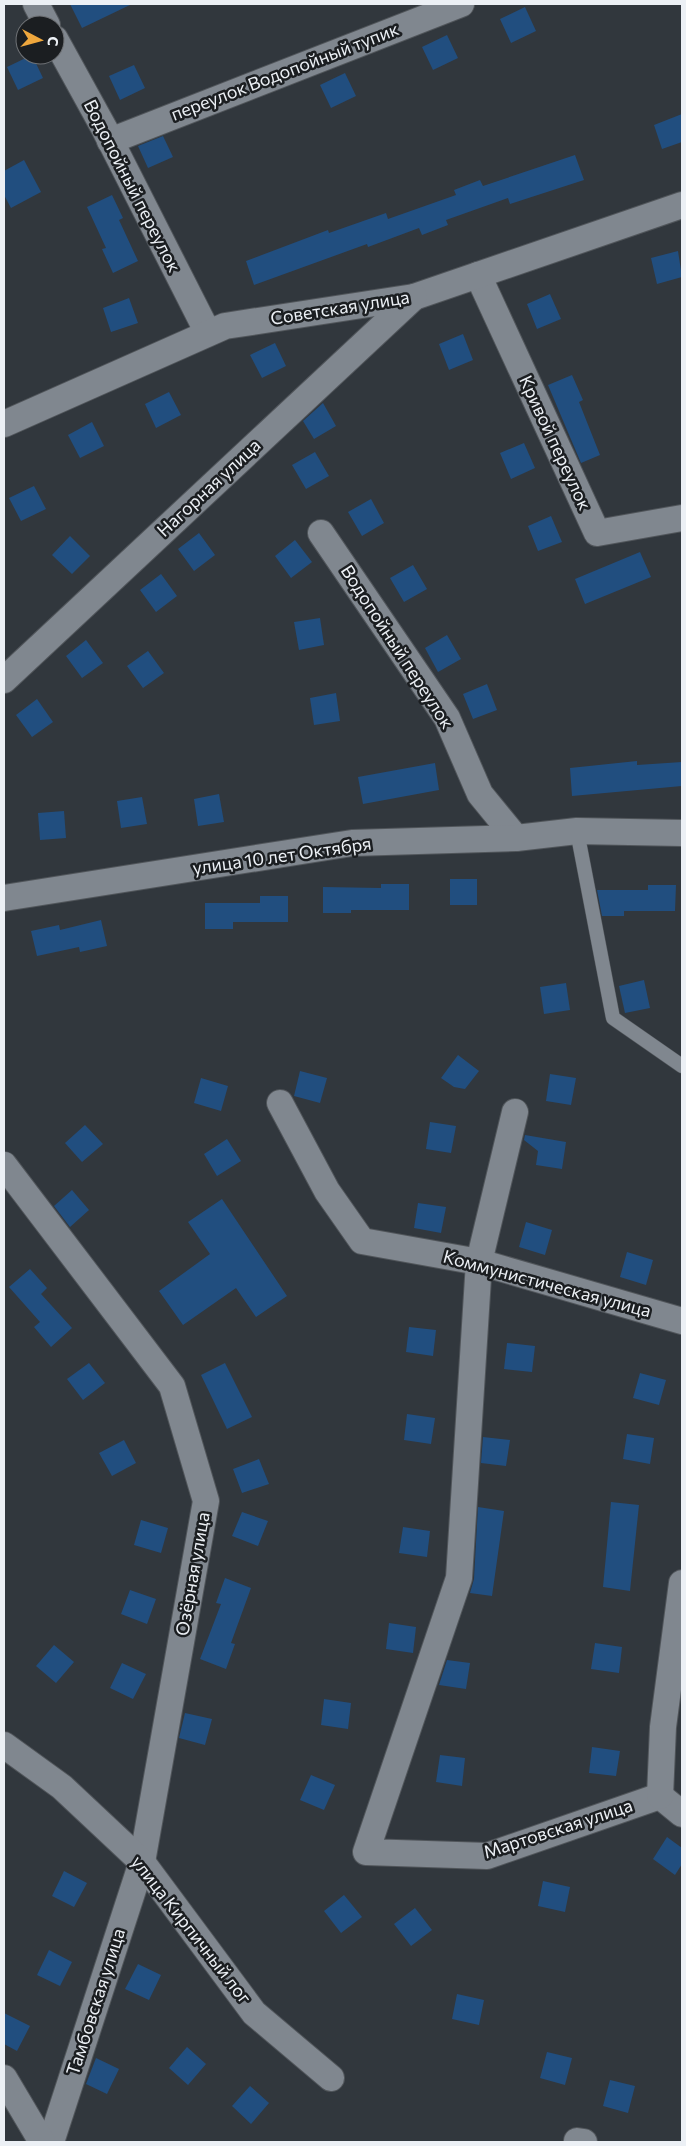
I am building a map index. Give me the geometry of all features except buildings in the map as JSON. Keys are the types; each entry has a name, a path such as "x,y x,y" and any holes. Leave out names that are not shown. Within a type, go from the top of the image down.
{"street":[{"path":"36,4 42,15"},
{"name":"переулок Водопойный тупик","path":"110,141 461,4"},
{"name":"Водопойный переулок","path":"65,58 208,333"},
{"name":"Советская улица","path":"4,424 225,326 414,296 682,205"},
{"name":"Кривой переулок","path":"478,275 597,533 682,518"},
{"name":"Нагорная улица","path":"4,680 414,296"},
{"name":"Водопойный переулок","path":"321,533 447,718 480,794 516,838"},
{"name":"улица 10 лет Октября","path":"4,898 352,843 516,838 577,831 682,833"},
{"name":"Коммунистическая улица","path":"280,1103 328,1191 362,1241 479,1262 682,1321"},
{"path":"479,1262 515,1112"},
{"name":"Озёрная улица","path":"4,1165 172,1386 206,1501 142,1862"},
{"name":"Мартовская улица","path":"479,1262 459,1578 366,1852 487,1856 660,1796"},
{"path":"682,1583 663,1727 660,1796 682,1814"},
{"name":"улица Кирпичный лог","path":"4,1745 62,1787 142,1862 254,2013 331,2078"},
{"name":"Тамбовская улица","path":"51,2142 142,1862"},
{"path":"4,2078 42,2142"}],"lane":[{"path":"577,831 613,1018 682,1066"}]}
